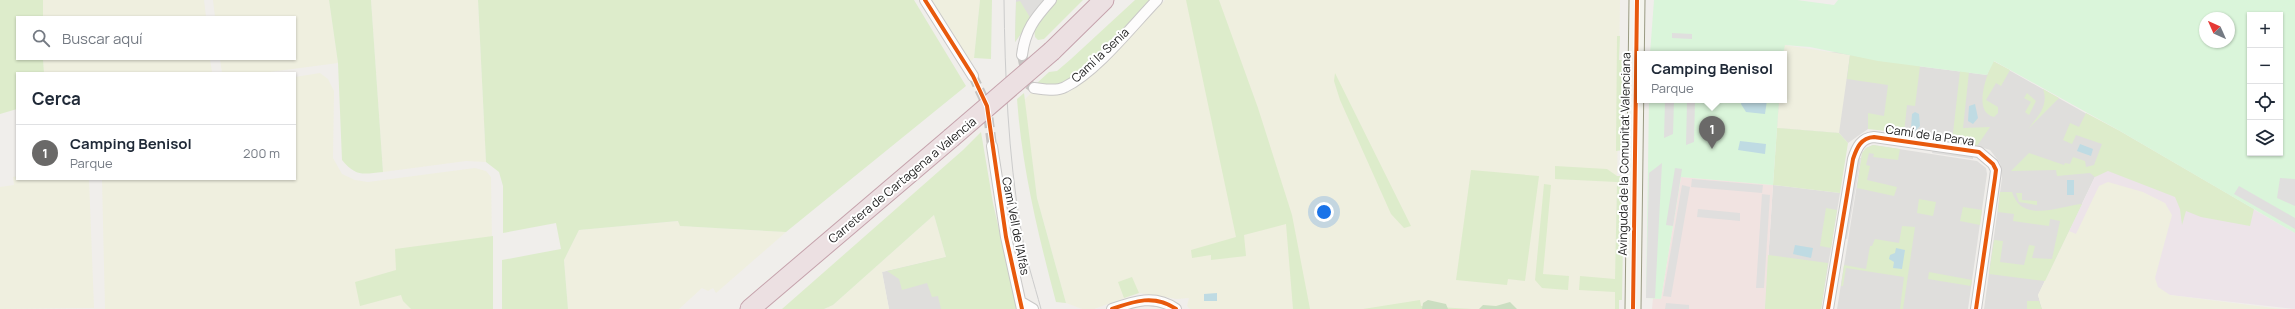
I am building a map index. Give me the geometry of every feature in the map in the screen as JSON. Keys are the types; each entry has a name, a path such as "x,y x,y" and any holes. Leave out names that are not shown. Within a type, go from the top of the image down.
{"highway":[{"name":"Carretera de Cartagena a Valencia","path":"750,309 1052,50 1104,0"}],"main road":[{"name":"Avinguda de la Comunitat Valenciana","path":"1633,309 1637,0"}],"street":[{"path":"925,0 973,76"},
{"path":"1022,55 1024,38 1035,18 1051,0"},
{"name":"Camí la Senia","path":"1034,88 1049,90 1064,88 1084,74 1157,0"},
{"name":"Camí de la Parva","path":"1828,309 1853,159 1856,150 1862,141 1874,137 1980,152 1993,164 1996,170 1976,309"},
{"name":"Camí Vell de l'Alfàs","path":"992,146 1006,237 1022,305 1033,309"},
{"path":"1112,309 1140,300 1156,300 1176,309"}],"shaded area":[{"path":"1016,0 1046,0 1015,42"},
{"path":"1672,33 1692,34 1692,39 1672,38"},
{"path":"1839,52 1878,61 1987,75 1993,61 2117,131 2038,295 2042,309 1984,309 2002,178 2000,163 1990,150 1977,146 1879,129 1868,129 1848,143 1839,133 1777,128 1779,103 1787,103 1787,54"},
{"path":"1665,103 1674,103 1673,134 1664,138"},
{"path":"1687,103 1695,103 1694,142 1686,145"},
{"path":"2117,131 2295,233 2295,309 2045,281"},
{"path":"1873,145 1977,161 1986,168 1987,174 1968,309 1837,309 1862,153 1866,148"},
{"path":"1933,149 1973,155 1973,159 1932,153"},
{"path":"1857,157 1861,158 1847,239 1843,238"},
{"path":"1662,163 1655,298 1646,298 1649,173"},
{"path":"1675,168 1682,169 1673,226 1666,225"},
{"path":"1681,177 1773,185 1765,309 1652,309 1653,298 1661,299"},
{"path":"2280,178 2295,179 2295,206 2277,198"},
{"path":"1692,179 1763,185 1762,193 1691,187"},
{"path":"1682,185 1690,187 1671,297 1663,296"},
{"path":"1773,185 1840,193 1821,309 1765,309"},
{"path":"2239,186 2295,218 2295,229 2234,194"},
{"path":"1762,194 1770,195 1764,288 1756,288"},
{"path":"1698,209 1740,213 1740,221 1697,217"},
{"path":"946,257 958,309 889,309 882,272"},
{"path":"1666,303 1689,305 1689,309 1665,309"}],"green space":[{"path":"0,0 43,0 43,16 16,16 16,60 43,60 44,72 16,72 16,109 0,114"},
{"path":"43,0 204,0 206,16 43,16"},
{"path":"213,0 329,0 338,63 270,72 222,72 220,60 296,60 296,16 215,16"},
{"path":"329,0 371,0 383,172 365,174 356,172 342,160 338,63"},
{"path":"371,0 478,0 486,162 466,161 383,172"},
{"path":"478,0 914,0 966,86 786,232 680,226 678,221 579,230 564,260 568,309 502,309 502,260 561,249 556,223 503,233 503,186 499,172 486,162"},
{"path":"930,0 980,0 974,58 969,63"},
{"path":"980,0 992,0 991,59 974,58"},
{"path":"1057,0 1083,0 1044,39 1038,40 1035,37 1034,29"},
{"path":"1135,0 1153,0 1096,60 1070,79 1056,85 1037,83 1049,72 1057,71"},
{"path":"1165,0 1620,0 1615,309 1190,309 1187,306 1189,298 1177,299 1139,293 1094,309 1082,309 1066,303 1037,198 1024,100 1031,93 1045,95 1069,92 1115,54"},
{"path":"1186,0 1219,0 1258,108 1292,215 1310,309 1293,309 1286,224 1244,235 1246,256 1211,260 1211,255 1192,258 1191,250 1236,237"},
{"path":"1654,0 1797,0 1834,5 1838,0 2295,0 2295,233 2120,131 1994,61 1987,75 1878,61 1810,47 1785,45 1784,51 1650,51"},
{"path":"1020,1 1031,19 1015,42 1016,2"},
{"path":"1617,36 1620,36 1619,60 1625,60 1623,150 1616,151"},
{"path":"1784,45 1850,55 1839,133 1777,128 1779,103 1787,103 1787,51 1784,51"},
{"path":"1850,55 1920,66 1915,106 1907,105 1904,133 1868,129 1868,113 1884,116 1888,85 1847,79"},
{"path":"43,60 210,60 212,72 44,72"},
{"path":"1993,61 2010,70 2001,86 1996,83 1986,100 1998,107 1998,113 1994,117 1987,114 1982,101 1985,84"},
{"path":"1960,71 1969,72 1963,128 1990,127 1977,146 1952,142"},
{"path":"320,73 328,79 334,91 333,158 342,174 355,180 368,182 475,168 486,171 491,177 493,309 105,309 102,180 296,180 296,77"},
{"path":"1335,73 1411,226 1404,228 1391,214 1340,100 1334,81"},
{"path":"2043,89 2059,98 2028,129 2044,106 2045,101"},
{"path":"1024,93 1037,198 1066,303 1056,302 1043,251 1027,176 1019,125 1017,99"},
{"path":"2027,93 2036,101 2029,115 2025,112 2031,102 2024,98"},
{"path":"1649,103 1779,103 1773,185 1681,177 1661,299 1646,298"},
{"path":"2086,113 2120,131 2254,209 2250,226 2201,217 2186,211 2182,225 2180,209 2175,197 2108,171 2095,177 2090,173 2057,176 2056,170 2011,171 2029,153 2064,165 2065,163 2070,164 2073,157 2085,161 2086,167 2094,165 2102,144 2076,135 2072,144 2063,140 2070,123 2079,127"},
{"path":"1777,128 1839,133 1848,143 1840,193 1773,185"},
{"path":"981,132 993,203 1017,309 941,309 938,296 932,297 927,283 902,290 899,279 887,271 946,257 934,215 833,305 824,309 782,309 963,150"},
{"path":"1873,145 1900,149 1898,160 1873,157 1874,154 1869,153 1866,165 1870,166 1867,180 1897,187 1894,196 1857,188 1862,153 1866,148"},
{"path":"1555,166 1607,169 1617,176 1624,176 1622,300 1619,300 1619,309 1615,309 1615,292 1579,290 1580,276 1615,279 1617,182 1555,179"},
{"path":"1471,170 1539,176 1525,281 1508,279 1507,285 1456,280"},
{"path":"16,176 16,180 89,180 94,308 0,309 0,187 14,185 13,177"},
{"path":"2108,182 2143,192 2165,203 2172,215 2155,278 2158,287 2170,295 2281,309 2042,309 2038,295 2069,231 2076,234 2099,186"},
{"path":"1544,184 1551,185 1543,274 1569,276 1568,290 1542,288 1535,280"},
{"path":"2000,192 2012,192 2017,202 2024,208 2032,210 2052,210 2082,204 2045,281 1989,274 1994,240 2003,241 2000,262 2024,265 2029,245 2035,246 2032,258 2052,259 2060,221 2050,219 2049,226 2013,221 2014,214 1998,212"},
{"path":"2016,193 2022,193 2022,200 2037,201 2037,205 2019,202"},
{"path":"1919,199 1936,202 1933,216 1917,213"},
{"path":"1963,207 1982,210 1980,225 1960,221"},
{"path":"1826,208 1837,210 1831,248 1820,246"},
{"path":"934,215 946,257 882,272 889,309 824,309 833,305"},
{"path":"679,221 680,226 786,232 716,293 713,288 708,291 702,288 679,309 568,309 564,260 579,230"},
{"path":"1902,226 1915,227 1903,309 1900,309 1904,277 1846,268 1843,286 1841,286 1844,265 1866,269 1870,246 1872,246 1875,239 1899,243"},
{"path":"493,236 493,309 411,309 403,301 401,295 360,306 355,282 396,270 395,249"},
{"path":"1768,255 1828,263 1821,309 1765,309"},
{"path":"1929,272 1972,280 1971,286 1928,279"},
{"path":"1132,277 1139,293 1124,298 1118,282"},
{"path":"1420,300 1421,306 1472,309 1363,309"},
{"path":"1428,300 1446,304 1448,309 1422,309 1423,303"},
{"path":"2027,301 2039,301 2042,309 2027,309"},
{"path":"1510,302 1517,309 1479,309 1483,305 1496,306"}],"water":[{"path":"1767,103 1765,114 1746,112 1741,104"},
{"path":"1975,104 1978,118 1973,124 1968,121 1969,106"},
{"path":"1915,112 1919,114 1920,126 1915,131 1911,129 1912,114"},
{"path":"1740,141 1766,144 1765,154 1738,150"},
{"path":"2080,144 2093,149 2091,156 2077,151"},
{"path":"2067,180 2074,180 2074,195 2067,195"},
{"path":"1795,245 1813,248 1811,258 1793,254"},
{"path":"1896,248 1905,250 1902,269 1893,268 1894,262 1889,259 1890,255 1895,253"},
{"path":"1217,293 1217,301 1204,301 1204,294"}],"tunnel":[{"path":"1022,55 1028,84 1034,88"},
{"path":"973,76 987,106 992,146"}],"tram line":[{"path":"1004,0 1006,86 1013,173 1027,260 1041,309"}],"cycle path":[{"path":"925,0 973,76 987,106 1006,237 1022,309"},
{"path":"1633,309 1637,0"},
{"path":"1828,309 1853,159 1860,144 1866,139 1874,137 1979,152 1993,164 1996,170 1976,309"},
{"path":"1112,309 1144,300 1152,300 1168,304 1176,309"}],"place":[{"name":"Camping Benisol","path":"1712,149"}]}
